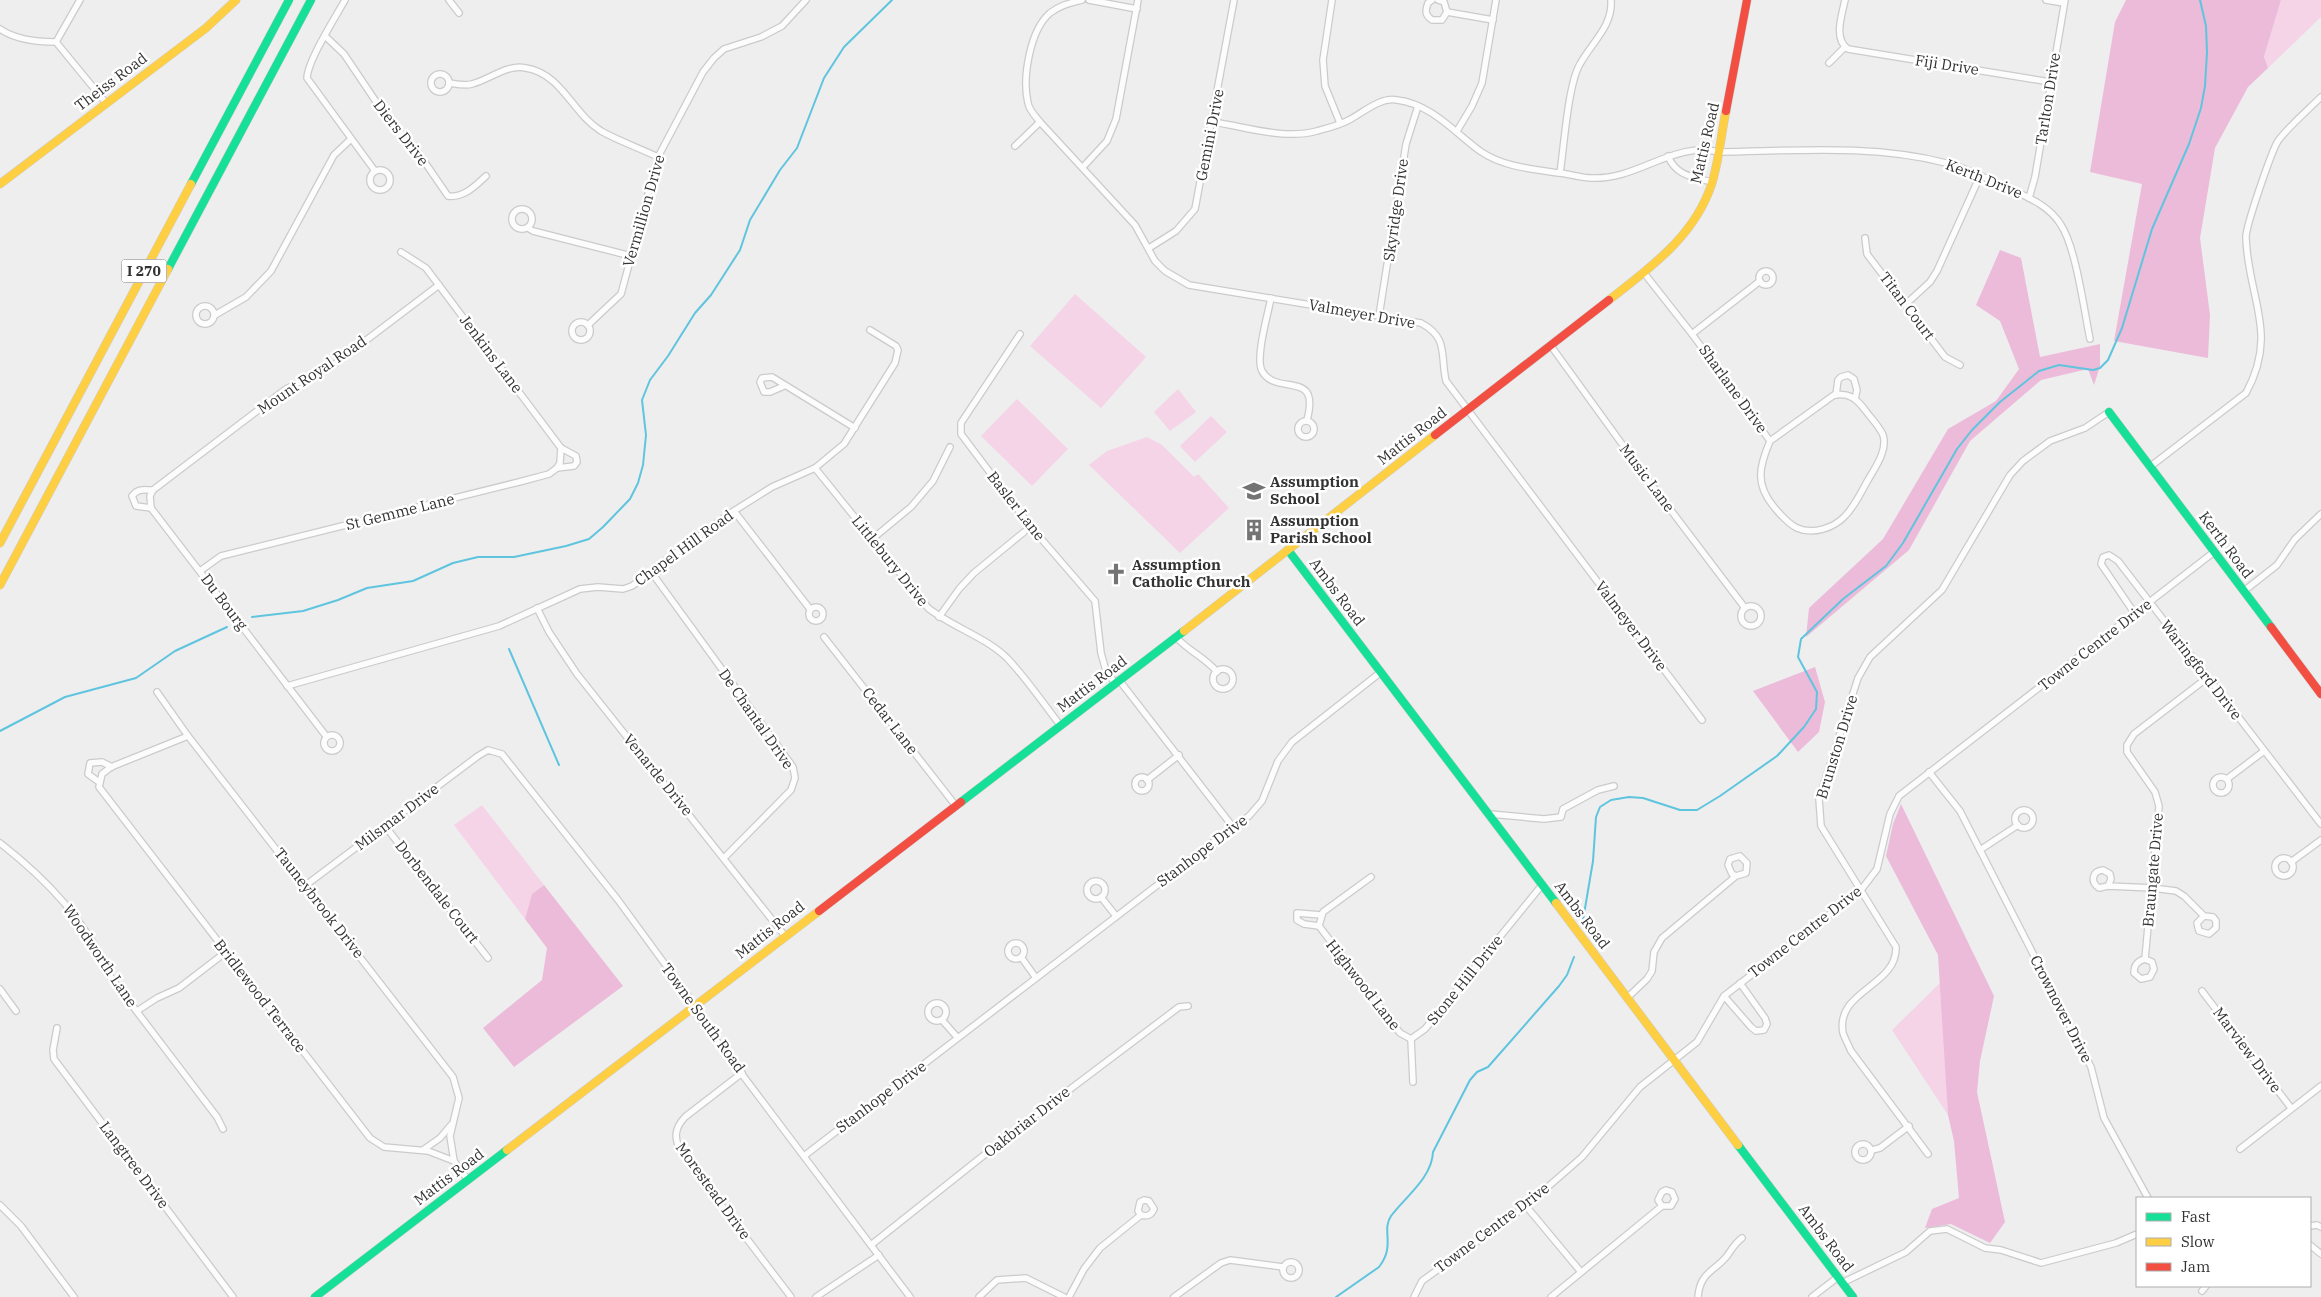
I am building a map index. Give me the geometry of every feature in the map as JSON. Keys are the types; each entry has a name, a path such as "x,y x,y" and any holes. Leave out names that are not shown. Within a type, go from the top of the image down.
{"main road":[{"name":"I 270","path":"0,543 289,0"},
{"name":"I 270","path":"0,585 311,0"},
{"name":"Mattis Road","path":"315,1297 1176,637 1644,274 1679,242 1700,209 1712,182 1747,0"},
{"name":"Theiss Road","path":"0,184 206,28 235,1"},
{"name":"Kerth Road","path":"2109,412 2321,694"},
{"name":"Ambs Road","path":"1288,550 1490,814 1853,1297"}],"street":[{"path":"56,42 80,0"},
{"path":"345,0 325,36 309,69 307,78 375,171"},
{"path":"449,0 459,13"},
{"name":"Vermillion Drive","path":"588,325 621,294 658,157 703,72 724,49 761,36 782,26 806,0"},
{"name":"Valmeyer Drive","path":"1082,0 1060,6 1050,13 1038,26 1033,40 1025,84 1028,105 1040,122 1135,225 1155,261 1165,271 1189,285 1421,323 1433,330 1441,341 1446,382 1469,409 1702,720"},
{"path":"1089,0 1136,9"},
{"path":"1083,167 1106,141 1116,119 1138,0"},
{"name":"Gemini Drive","path":"1149,248 1176,231 1195,209 1213,122 1234,0"},
{"path":"1332,0 1323,60 1325,86 1340,123"},
{"path":"1432,0 1428,2 1425,10 1427,16 1432,20 1442,20 1447,12 1444,2 1438,0"},
{"path":"1457,131 1472,106 1482,84 1496,0"},
{"path":"1560,173 1576,72 1607,25 1612,10 1612,0"},
{"path":"1829,63 1845,47 1839,36 1845,0"},
{"path":"2046,0 2065,1"},
{"name":"Tarlton Drive","path":"2028,198 2035,177 2065,1"},
{"path":"1447,12 1493,20"},
{"path":"0,28 11,35 38,42 56,42"},
{"name":"Diers Drive","path":"325,36 344,54 387,118 415,148 448,196 458,196 464,193 486,176"},
{"path":"56,42 106,103"},
{"name":"Fiji Drive","path":"1845,47 1853,51 2050,82"},
{"path":"449,83 469,84 512,67 525,67 543,72 555,81 588,120 602,131 658,157"},
{"path":"2151,466 2246,393 2254,378 2260,362 2262,330 2248,256 2246,229 2278,141 2321,97"},
{"name":"Kerth Drive","path":"1213,122 1294,135 1350,120 1363,110 1396,99 1418,106 1457,131 1481,152 1516,167 1591,178 1617,177 1668,156 1689,150 1706,149 1719,152 1880,151 1946,162 2028,198 2049,210 2062,226 2067,237 2090,339"},
{"name":"Skyridge Drive","path":"1379,316 1406,144 1418,106"},
{"path":"1015,146 1040,122"},
{"path":"215,315 246,297 271,271 334,155 351,140"},
{"path":"1668,156 1673,167 1689,176 1712,182"},
{"path":"1906,304 1930,282 1937,271 1980,176"},
{"path":"528,228 533,231 631,256"},
{"name":"Titan Court","path":"1865,238 1868,254 1945,357 1960,366"},
{"name":"Jenkins Lane","path":"401,252 426,268 561,448"},
{"name":"Sharlane Drive","path":"1644,274 1692,334 1770,440 1760,466 1762,485 1767,498 1797,528 1817,530 1831,527 1845,516 1853,506 1883,449 1883,435 1855,399"},
{"path":"1692,334 1760,281"},
{"name":"Mount Royal Road","path":"153,490 286,389 336,363 439,285"},
{"path":"1271,298 1260,359 1262,370 1269,379 1300,386 1308,396 1311,404 1306,420"},
{"name":"Chapel Hill Road","path":"287,686 498,626 580,589 598,587 622,589 652,573 734,511 772,487 816,468 844,444 889,375 895,363 898,350 893,343 870,330"},
{"name":"Basler Lane","path":"1020,334 961,422 961,434 1031,527 1096,601 1101,653 1106,670 1117,681"},
{"name":"Music Lane","path":"1551,346 1651,484 1745,608"},
{"path":"1770,440 1836,395 1844,394 1855,399 1854,379 1848,375 1841,376 1838,380 1836,395"},
{"path":"784,386 855,428"},
{"name":"Brunston Drive","path":"1928,1154 1909,1126 1851,1051 1843,1034 1844,1015 1850,1003 1859,994 1881,979 1894,963 1896,947 1821,826 1819,799 1858,678 1870,657 1942,590 2010,475 2023,461 2050,441 2085,428 2109,412"},
{"path":"871,540 910,507 933,481 950,447"},
{"path":"557,468 560,463 561,448"},
{"name":"St Gemme Lane","path":"200,571 221,556 549,474 557,468 569,468 577,462 576,456 561,448"},
{"name":"Littlebury Drive","path":"816,468 871,540 919,598 939,616 982,639 1006,658 1060,725"},
{"name":"Du Bourg","path":"153,490 141,490 132,496 136,506 151,508 326,736"},
{"path":"151,508 150,496 153,490"},
{"path":"734,511 810,609"},
{"path":"2244,591 2277,564 2295,539 2321,514"},
{"path":"939,616 959,588 974,573 1024,532"},
{"name":"Towne Centre Drive","path":"1414,1297 1422,1281 1526,1206 1582,1157 1640,1088 1697,1042 1724,996 1861,890 1877,869 1890,814 1899,796 2214,552"},
{"name":"Waringford Drive","path":"2135,614 2101,564 2103,557 2109,555 2118,561 2321,824"},
{"name":"De Chantal Drive","path":"652,573 793,767 795,778 791,790 724,858"},
{"name":"Venarde Drive","path":"538,608 549,632 577,674 785,936"},
{"name":"Cedar Lane","path":"824,637 956,806"},
{"path":"1176,637 1183,646 1209,662 1217,672"},
{"name":"Stanhope Drive","path":"804,1156 957,1037 1249,816 1262,801 1278,761 1292,742 1381,672"},
{"name":"Braungate Drive","path":"2145,959 2159,806 2155,792 2131,760 2127,752 2127,745 2134,734 2207,678"},
{"path":"1117,681 1178,755 1233,827"},
{"name":"Tauneybrook Drive","path":"157,692 188,736 306,885 453,1077 459,1098 450,1136 454,1160 468,1180"},
{"name":"Bridlewood Terrace","path":"188,736 112,767 102,774 99,787 370,1138 384,1147 424,1150 454,1160"},
{"name":"Milsmar Drive","path":"306,885 488,750"},
{"name":"Towne South Road","path":"488,750 502,754 618,900 689,997 698,1016 910,1297"},
{"path":"2227,779 2264,751"},
{"path":"1147,780 1178,755"},
{"name":"Bridlewood Terrace","path":"99,782 88,774 90,763 102,762 112,767"},
{"name":"Crownover Drive","path":"1929,772 1960,811 2091,1067 2104,1118 2147,1197"},
{"path":"1490,814 1544,819 1561,817 1564,809 1598,790 1614,786"},
{"path":"1980,850 2018,825"},
{"name":"Dorbendale Court","path":"385,826 488,958"},
{"path":"2291,862 2321,840"},
{"name":"Woodworth Lane","path":"0,843 52,888 98,948 109,975 217,1117 223,1129"},
{"name":"Highwood Lane","path":"1371,876 1320,920 1400,1034 1411,1039"},
{"path":"1627,998 1647,979 1652,971 1654,952 1662,938 1736,876"},
{"name":"Stone Hill Drive","path":"1411,1039 1425,1029 1542,885"},
{"path":"2108,886 2176,891 2184,896 2204,916"},
{"path":"1101,897 1116,916"},
{"path":"137,1011 157,998 180,988 226,952"},
{"path":"1021,957 1036,978"},
{"path":"1724,996 1751,1028 1756,1031 1764,1030 1767,1024 1766,1018 1740,983"},
{"path":"0,989 16,1011"},
{"name":"Marview Drive","path":"2202,991 2291,1108"},
{"name":"Oakbriar Drive","path":"871,1245 1008,1136 1178,1007 1188,1006"},
{"path":"942,1020 957,1037"},
{"name":"Langtree Drive","path":"58,1028 53,1050 54,1059 233,1297"},
{"path":"1411,1039 1413,1082"},
{"name":"Morestead Drive","path":"742,1073 684,1117 678,1124 675,1139 681,1152 791,1297"},
{"path":"2240,1149 2321,1086"},
{"name":"Tauneybrook Drive","path":"424,1150 440,1138 452,1122"},
{"path":"1872,1150 1880,1148 1909,1126"},
{"path":"0,1205 22,1226 74,1297"},
{"path":"1526,1206 1582,1272"},
{"path":"1550,1297 1662,1206"},
{"path":"1069,1297 1084,1269 1100,1248 1141,1215"},
{"path":"1812,1297 1840,1280 1906,1252 1930,1231 1946,1228 1985,1248 2001,1250 2041,1263 2116,1243 2136,1234"},
{"path":"1698,1297 1703,1279 1726,1257 1734,1244 1742,1238"},
{"path":"2311,1246 2321,1254"},
{"path":"816,1297 879,1255"},
{"path":"1174,1297 1221,1263 1230,1260 1283,1267"},
{"path":"979,1297 997,1280 1026,1278 1064,1297"}],"shaded area":[{"path":"2126,0 2281,0 2264,57 2268,68 2248,87 2215,148 2200,238 2210,315 2208,358 2114,341 2142,184 2090,172 2115,22"},
{"path":"2281,0 2321,0 2321,17 2268,68 2264,58"},
{"path":"2000,250 2021,258 2040,357 2100,344 2100,366 2094,385 2088,369 2041,380 1970,441 1909,550 1806,637 1809,608 1883,539 1948,429 1996,401 2019,369 2000,321 1976,305"},
{"path":"1075,294 1146,357 1101,408 1030,346"},
{"path":"1178,389 1196,412 1170,431 1154,412"},
{"path":"1017,399 1068,449 1032,486 981,436"},
{"path":"1211,416 1227,432 1195,462 1180,446"},
{"path":"1147,437 1162,445 1194,477 1198,474 1229,508 1180,553 1089,465 1107,451"},
{"path":"1815,667 1825,702 1819,732 1798,752 1753,691"},
{"path":"1901,804 1994,996 1980,1061 1977,1092 2005,1222 1990,1243 1951,1224 1925,1228 1932,1209 1959,1198 1954,1141 1948,1115 1938,955 1886,856 1893,824"},
{"path":"482,805 544,885 532,894 525,919 454,825"},
{"path":"544,885 623,986 514,1067 483,1028 542,980 547,948 525,919 532,894"},
{"path":"1941,982 1948,1115 1892,1030"}],"waterway":[{"path":"252,617 303,611 367,588 413,581 453,563 478,557 514,557 566,546 589,539 603,527 630,499 638,483 643,465 646,435 642,400 650,380 668,356 695,313 711,295 740,250 750,220 780,170 797,148 824,78 844,47 892,0"},
{"path":"1582,926 1593,861 1596,817 1600,807 1611,800 1629,797 1643,798 1680,810 1697,810 1777,756 1804,727 1816,709 1817,692 1798,657 1801,639 1843,599 1886,566 1903,543 1957,449 1972,430 2000,402 2039,371 2059,365 2093,370 2100,368 2108,360 2122,328 2152,229 2189,144 2201,108 2205,86 2207,52 2206,26 2200,0"},
{"path":"0,731 65,697 136,678 175,651 227,627"},
{"path":"509,649 559,765"},
{"path":"1336,1297 1379,1267 1387,1252 1388,1222 1423,1179 1428,1170 1433,1152 1470,1080 1477,1072 1488,1067 1559,986 1567,975 1574,957"}],"traffic: fast":[{"path":"191,184 289,0"},
{"path":"168,269 311,0"},
{"path":"2109,412 2271,627"},
{"path":"1288,550 1556,903"},
{"path":"961,802 1184,631"},
{"path":"1738,1145 1853,1297"},
{"path":"315,1297 507,1150"}],"traffic: slow":[{"path":"0,184 206,28 236,0"},
{"path":"1609,300 1670,249 1695,219 1712,183 1726,111"},
{"path":"0,543 191,184"},
{"path":"0,585 168,269"},
{"path":"1184,631 1435,435"},
{"path":"1556,903 1738,1145"},
{"path":"507,1150 819,911"}],"traffic: jam":[{"path":"1726,111 1747,0"},
{"path":"1435,435 1609,300"},
{"path":"2271,627 2321,694"},
{"path":"819,911 961,802"}],"place":[{"name":"Assumption School","path":"1254,491"},
{"name":"Assumption Parish School","path":"1254,530"},
{"name":"Assumption Catholic Church","path":"1116,574"}]}
